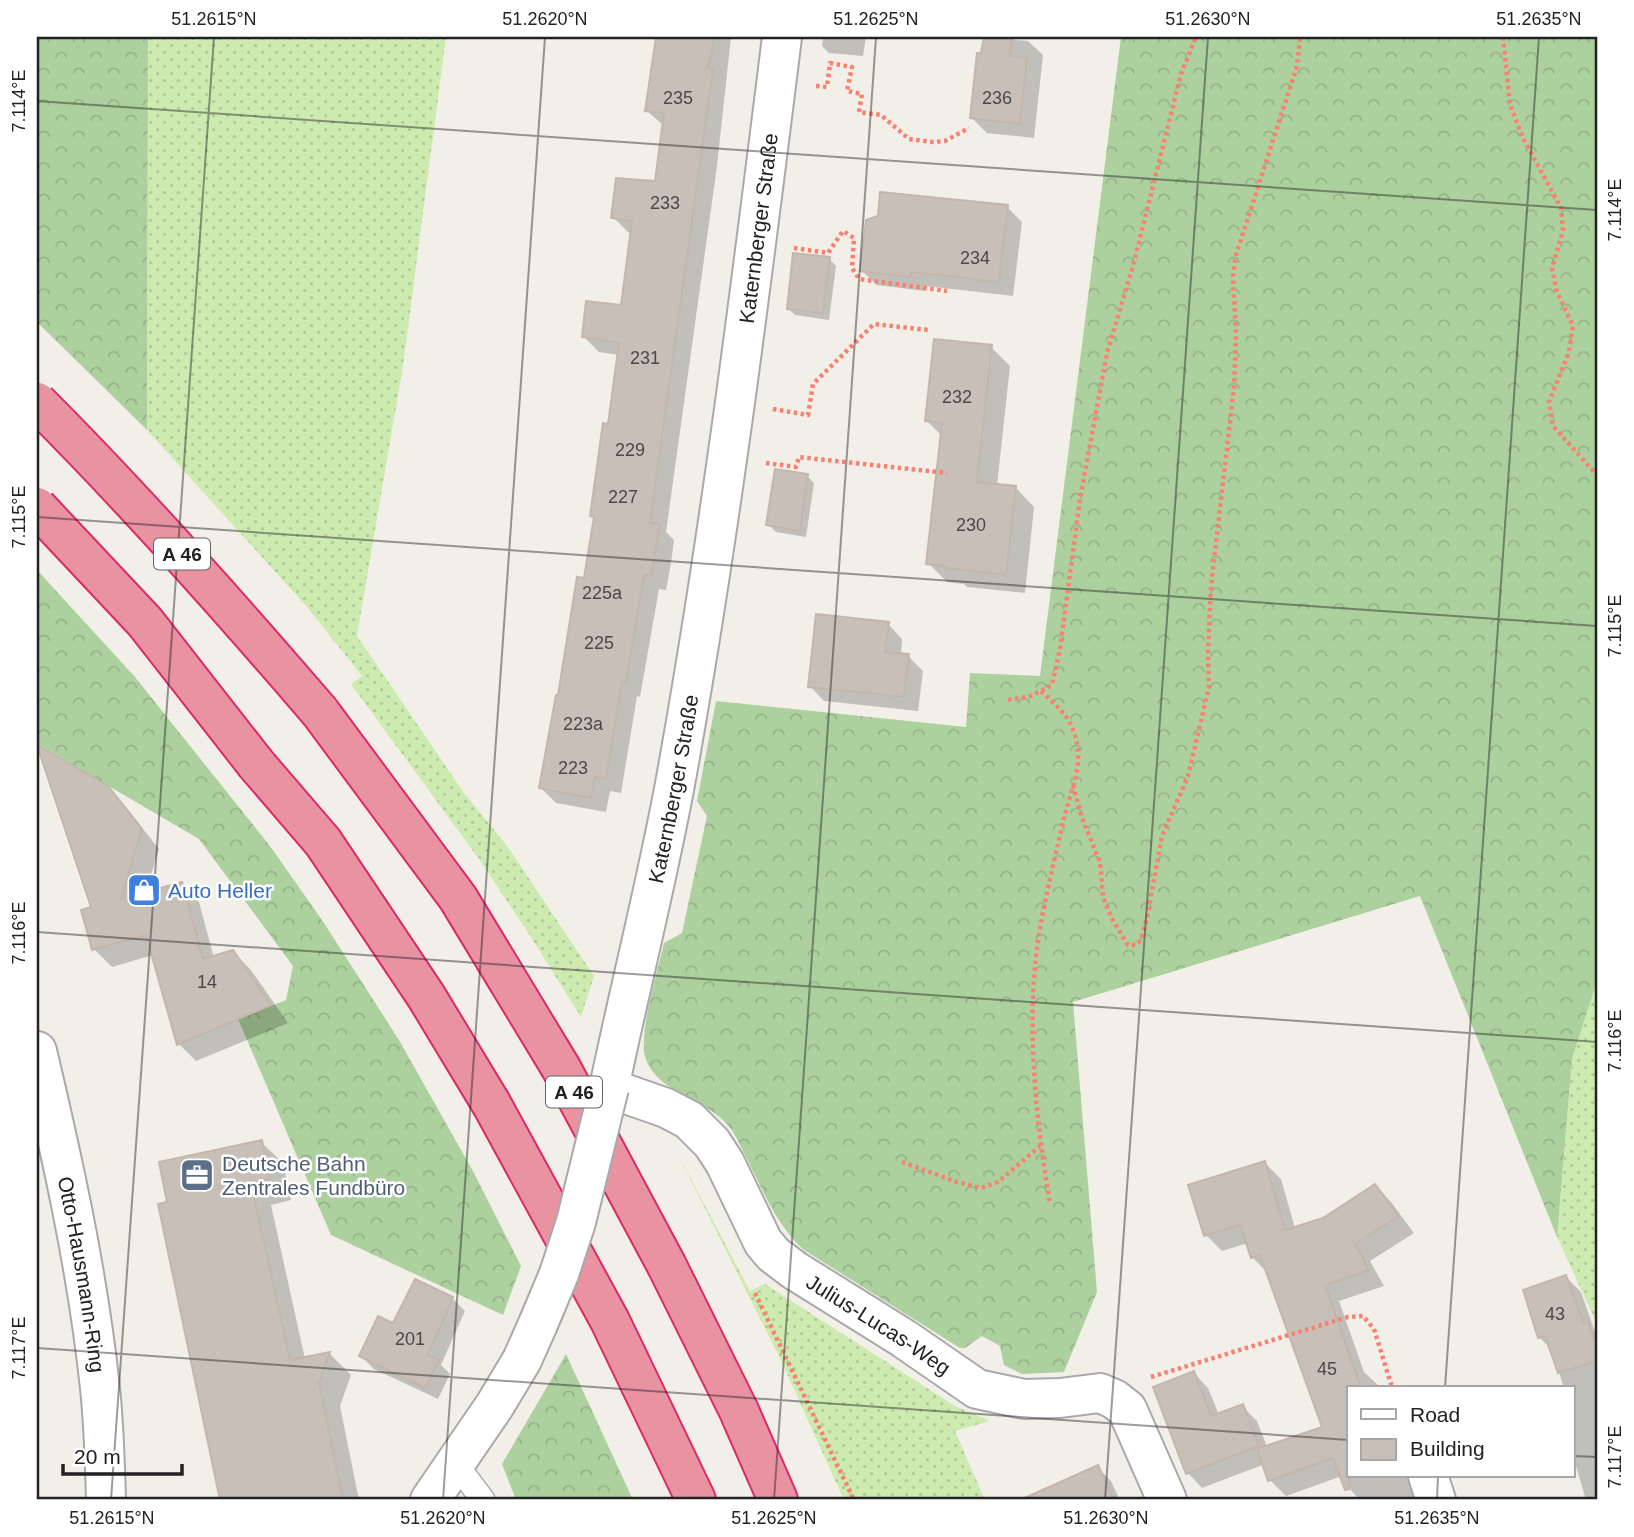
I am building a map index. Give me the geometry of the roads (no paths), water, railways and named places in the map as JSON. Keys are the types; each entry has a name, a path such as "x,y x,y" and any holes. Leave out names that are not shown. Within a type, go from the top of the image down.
{"highway":[{"name":"A 46","path":"37,402 100,465 211,586 320,712 458,898 561,1068 667,1266 739,1411 778,1500"},
{"path":"37,507 145,622 256,764 323,842 426,996 492,1105 610,1321 696,1500"}],"street":[{"name":"Katernberger Straße","path":"430,1500 522,1360 538,1324 576,1222 609,1088 674,787 698,652 727,459 782,37"},
{"name":"Otto-Hausmann-Ring","path":"37,1051 83,1271 100,1385 106,1500"},
{"name":"Julius-Lucas-Weg","path":"609,1088 666,1108 689,1120 712,1143 733,1175 763,1242 773,1254 793,1270 903,1338 977,1389 1024,1399 1100,1393 1114,1399 1127,1409 1167,1500"},
{"path":"1429,1478 1436,1500"}],"lane":[{"path":"456,1464 483,1500"}],"place":[{"name":"Auto Heller","path":"144,890"},
{"name":"Deutsche Bahn Zentrales Fundbüro","path":"197,1175"}]}
